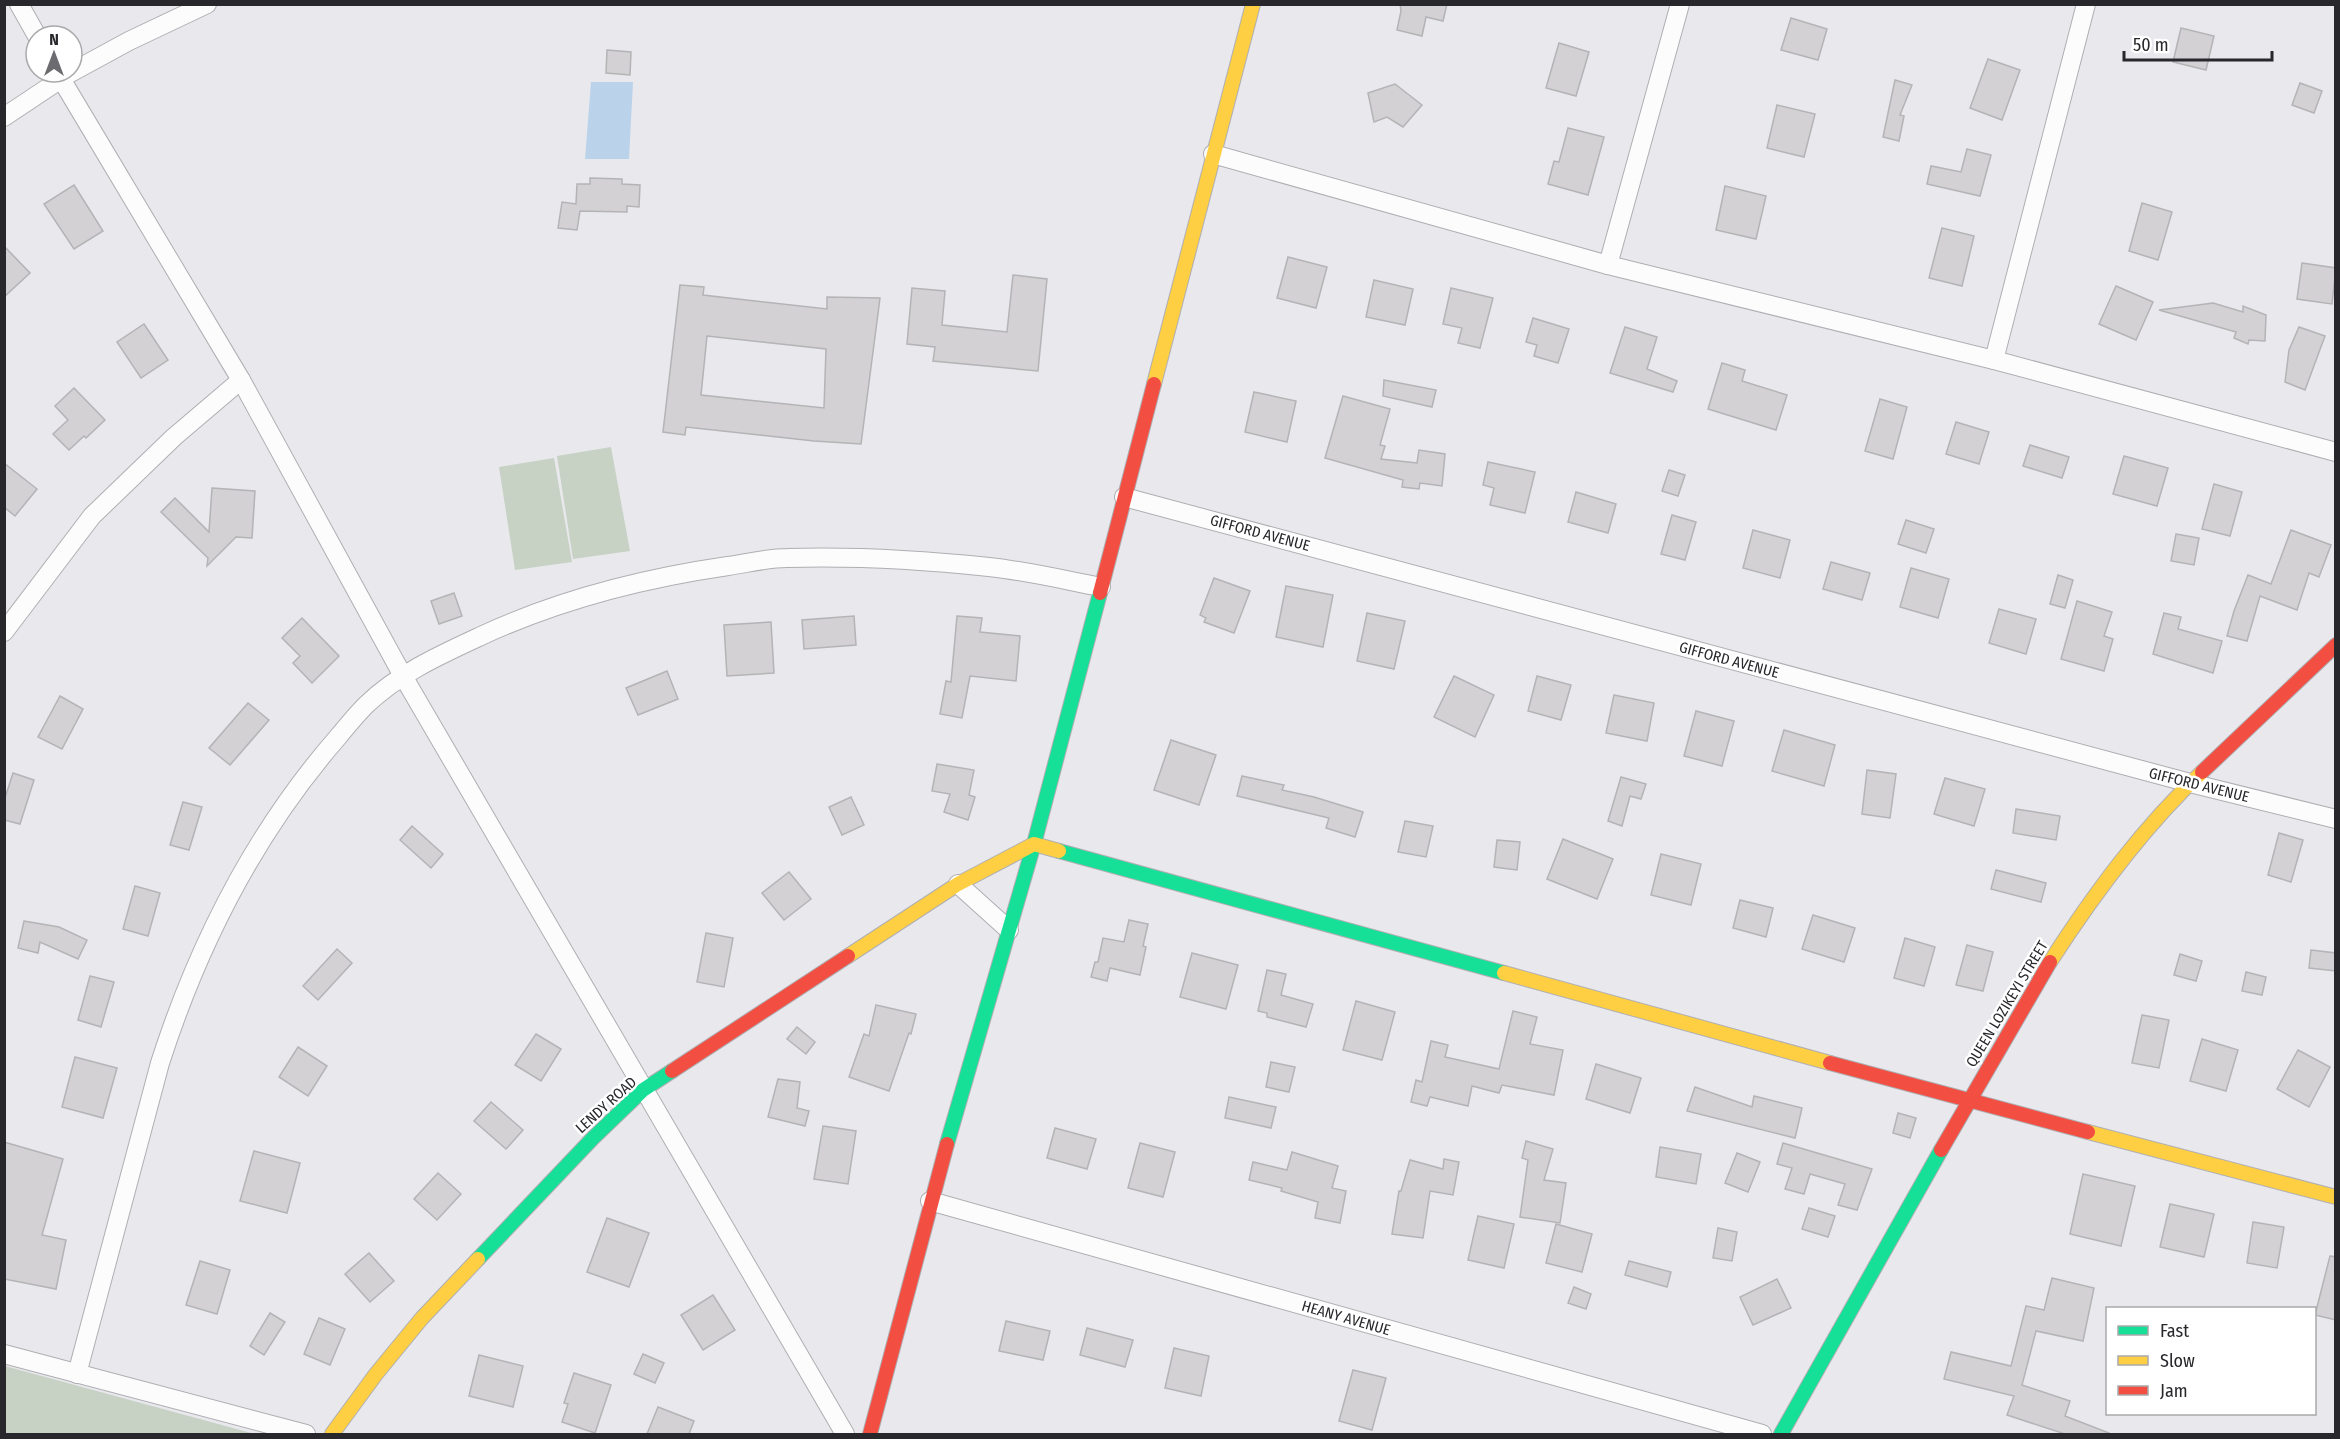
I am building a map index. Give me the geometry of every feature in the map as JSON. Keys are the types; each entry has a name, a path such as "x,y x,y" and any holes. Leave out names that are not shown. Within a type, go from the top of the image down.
{"street":[{"path":"19,4 30,24"},
{"path":"84,64 207,4"},
{"path":"870,1434 930,1201 1034,844 1253,4"},
{"path":"1608,265 1680,4"},
{"path":"1994,360 2086,4"},
{"path":"4,117 50,84"},
{"path":"71,84 241,380 403,676 844,1434"},
{"path":"1213,154 1608,265 1994,360 2336,452"},
{"path":"4,632 92,516 174,437 241,380"},
{"name":"GIFFORD AVENUE","path":"1124,497 2190,783 2336,819"},
{"path":"77,1374 174,1019 224,907 271,823 310,768 366,705 403,676 444,653 515,620 603,592 700,570 784,558 883,559 992,567 1101,587"},
{"name":"QUEEN LOZIKEYI STREET","path":"1781,1434 2046,967 2076,921 2153,822 2190,783 2336,645"},
{"path":"1034,844 1969,1101 2336,1197"},
{"name":"LENDY ROAD","path":"332,1434 376,1374 422,1318 592,1138 644,1090 958,884 1034,844"},
{"path":"958,884 1009,930"},
{"name":"HEANY AVENUE","path":"930,1201 1762,1434"},
{"path":"4,1354 306,1434"}],"shaded area":[{"path":"611,447 630,551 573,559 557,456"},
{"path":"554,458 572,562 515,570 499,467"},
{"path":"5,1366 255,1434 5,1434"}],"water":[{"path":"591,82 633,82 629,159 585,159"}],"building":[{"path":"1400,4 1447,4 1443,21 1426,17 1422,36 1397,30"},
{"path":"1791,18 1827,29 1818,60 1781,50"},
{"path":"2181,28 2214,36 2206,70 2173,62"},
{"path":"1559,43 1589,52 1576,96 1546,88"},
{"path":"607,50 631,52 630,75 606,73"},
{"path":"1988,59 2020,70 2002,120 1970,108"},
{"path":"1895,80 1912,85 1900,115 1904,116 1899,141 1883,137"},
{"path":"2300,83 2322,91 2314,113 2292,105"},
{"path":"1395,84 1422,105 1403,127 1387,117 1374,122 1368,93"},
{"path":"1777,105 1815,114 1804,157 1767,148"},
{"path":"1568,128 1604,137 1588,195 1548,184 1554,161 1559,162"},
{"path":"1967,149 1991,155 1980,196 1927,184 1931,166 1961,172"},
{"path":"590,178 622,179 622,184 640,185 639,207 627,206 627,212 580,211 577,230 558,228 562,202 576,204 577,184 590,184"},
{"path":"74,185 103,231 74,249 44,204"},
{"path":"1725,186 1766,196 1756,239 1716,230"},
{"path":"2142,203 2172,212 2158,260 2129,251"},
{"path":"1942,228 1974,236 1962,286 1929,278"},
{"path":"4,246 30,273 4,297"},
{"path":"1288,257 1327,267 1316,308 1277,298"},
{"path":"2302,263 2336,268 2332,304 2297,299"},
{"path":"1013,275 1047,279 1038,371 933,361 935,347 907,344 912,288 945,291 942,325 1007,332"},
{"path":"1374,280 1413,289 1405,325 1366,317"},
{"path":"680,285 704,287 703,295 827,309 827,297 880,298 861,444 686,427 685,435 663,432","holes":["707,336 826,349 824,408 701,395"]},
{"path":"2116,286 2153,302 2136,340 2099,324"},
{"path":"1451,288 1493,298 1480,348 1458,343 1462,328 1443,324"},
{"path":"2213,303 2243,312 2243,306 2266,315 2265,341 2249,340 2248,344 2234,338 2236,332 2159,310"},
{"path":"1533,318 1569,329 1558,363 1534,356 1537,345 1526,342"},
{"path":"144,324 168,360 141,378 117,342"},
{"path":"1625,327 1657,337 1647,369 1677,381 1673,392 1610,373"},
{"path":"2299,327 2325,336 2305,390 2285,382 2289,350"},
{"path":"1722,363 1745,370 1742,381 1787,395 1776,430 1708,409"},
{"path":"1384,380 1436,390 1432,407 1383,396"},
{"path":"74,388 105,420 69,450 53,434 68,420 55,406"},
{"path":"1254,392 1296,401 1287,442 1245,432"},
{"path":"1343,396 1390,409 1380,445 1385,446 1381,459 1417,463 1419,450 1445,454 1442,486 1420,483 1419,489 1402,487 1403,480 1325,458"},
{"path":"1880,399 1907,407 1893,459 1865,451"},
{"path":"1956,422 1989,432 1979,464 1946,454"},
{"path":"2030,445 2069,457 2062,478 2023,466"},
{"path":"2124,456 2168,468 2157,506 2113,494"},
{"path":"1488,462 1535,472 1525,513 1490,505 1494,488 1483,485"},
{"path":"4,463 37,489 15,516 4,507"},
{"path":"1669,470 1685,475 1678,496 1662,491"},
{"path":"2214,484 2242,492 2230,536 2202,529"},
{"path":"212,488 255,491 252,538 236,537 207,566 208,558 161,512 175,498 209,532"},
{"path":"1576,492 1616,504 1608,533 1568,522"},
{"path":"1672,515 1696,522 1685,560 1661,554"},
{"path":"1906,520 1934,529 1926,553 1898,544"},
{"path":"1753,530 1790,540 1780,578 1743,568"},
{"path":"2291,530 2331,545 2319,577 2309,573 2297,610 2260,596 2247,641 2227,636 2248,575 2271,584"},
{"path":"2176,534 2199,538 2194,565 2171,561"},
{"path":"1831,562 1870,573 1862,600 1823,589"},
{"path":"1911,568 1949,579 1938,618 1900,607"},
{"path":"2058,575 2073,580 2065,608 2050,604"},
{"path":"1214,578 1250,591 1234,633 1204,622 1206,618 1200,615"},
{"path":"1286,586 1333,595 1323,647 1276,637"},
{"path":"454,593 462,616 439,624 431,601"},
{"path":"2077,601 2112,612 2104,636 2113,639 2104,671 2061,659"},
{"path":"1999,609 2036,619 2026,654 1989,643"},
{"path":"1367,613 1405,621 1394,669 1357,661"},
{"path":"2164,613 2181,617 2178,629 2222,641 2213,673 2153,654"},
{"path":"854,616 856,645 804,649 802,620"},
{"path":"957,616 982,618 980,632 1020,636 1016,681 970,676 962,718 940,714 946,681 951,682"},
{"path":"302,618 339,656 312,683 293,663 300,656 282,638"},
{"path":"771,622 774,673 727,676 724,625"},
{"path":"667,671 678,699 638,715 626,688"},
{"path":"1454,676 1494,695 1475,737 1434,717"},
{"path":"1537,676 1571,685 1561,720 1528,711"},
{"path":"1614,695 1654,703 1647,741 1606,733"},
{"path":"60,696 83,709 62,749 38,737"},
{"path":"248,703 269,720 230,765 209,748"},
{"path":"1696,711 1734,721 1722,766 1684,756"},
{"path":"1784,730 1835,745 1824,786 1772,771"},
{"path":"1171,740 1216,755 1199,805 1154,790"},
{"path":"937,764 974,770 969,795 975,797 968,820 944,812 950,794 932,791"},
{"path":"1867,770 1896,774 1890,818 1862,814"},
{"path":"13,773 34,780 20,824 4,820 4,801"},
{"path":"1242,776 1284,785 1282,790 1363,812 1355,837 1326,828 1329,818 1237,796"},
{"path":"1621,777 1646,784 1641,799 1630,796 1622,826 1608,821"},
{"path":"1945,778 1985,789 1974,826 1934,814"},
{"path":"851,797 864,825 842,835 829,807"},
{"path":"183,802 202,807 189,850 170,845"},
{"path":"2016,809 2060,816 2056,840 2013,833"},
{"path":"1405,821 1433,826 1426,857 1398,852"},
{"path":"412,826 443,854 431,868 400,840"},
{"path":"2279,833 2303,840 2291,882 2268,875"},
{"path":"1563,839 1613,859 1597,899 1547,879"},
{"path":"1497,840 1520,842 1517,870 1494,867"},
{"path":"1661,854 1701,864 1691,905 1651,895"},
{"path":"1996,870 2046,883 2041,902 1991,889"},
{"path":"789,872 811,899 784,920 762,893"},
{"path":"135,886 160,893 148,936 123,929"},
{"path":"1740,900 1773,908 1766,937 1733,928"},
{"path":"1813,915 1855,928 1844,962 1802,949"},
{"path":"1129,920 1148,924 1140,975 1110,968 1107,981 1091,977 1095,962 1098,962 1103,938 1124,942"},
{"path":"24,921 59,927 87,940 78,959 40,942 38,953 18,948"},
{"path":"706,933 733,938 724,987 697,982"},
{"path":"1905,938 1935,947 1924,986 1894,978"},
{"path":"1967,945 1993,952 1983,991 1956,985"},
{"path":"337,949 352,963 318,1000 303,986"},
{"path":"2311,950 2336,953 2336,971 2309,968"},
{"path":"1192,953 1238,965 1226,1009 1180,997"},
{"path":"2180,954 2202,961 2196,981 2174,975"},
{"path":"1267,970 1286,974 1281,995 1313,1004 1306,1027 1267,1017 1267,1013 1258,1011"},
{"path":"2246,972 2266,977 2262,995 2242,991"},
{"path":"90,976 114,982 101,1027 78,1020"},
{"path":"1356,1001 1395,1012 1382,1060 1343,1050"},
{"path":"876,1005 916,1014 911,1034 909,1033 889,1091 849,1077 864,1034 869,1036"},
{"path":"1513,1011 1537,1017 1530,1044 1563,1050 1554,1095 1502,1085 1499,1093 1472,1086 1468,1106 1430,1097 1427,1106 1411,1102 1416,1080 1422,1082 1431,1041 1448,1045 1445,1057 1499,1069"},
{"path":"2142,1015 2169,1020 2159,1068 2132,1063"},
{"path":"797,1027 815,1042 806,1054 787,1039"},
{"path":"536,1034 561,1049 541,1081 515,1065"},
{"path":"2202,1039 2238,1050 2226,1091 2190,1081"},
{"path":"298,1047 327,1066 308,1096 279,1077"},
{"path":"2298,1050 2330,1067 2309,1107 2277,1089"},
{"path":"75,1057 117,1068 103,1118 62,1107"},
{"path":"1271,1062 1295,1067 1289,1092 1266,1087"},
{"path":"1596,1064 1641,1078 1630,1113 1586,1099"},
{"path":"778,1079 800,1082 797,1108 809,1111 805,1126 768,1117"},
{"path":"1695,1087 1752,1107 1754,1096 1802,1108 1795,1138 1687,1111"},
{"path":"1229,1097 1276,1107 1271,1128 1225,1118"},
{"path":"491,1102 523,1130 506,1149 474,1121"},
{"path":"1898,1113 1916,1118 1910,1138 1893,1133"},
{"path":"823,1126 856,1131 848,1184 814,1179"},
{"path":"1055,1128 1096,1139 1087,1169 1047,1158"},
{"path":"1526,1141 1553,1149 1544,1180 1566,1183 1560,1223 1520,1217 1528,1160 1522,1158"},
{"path":"4,1142 63,1159 42,1235 66,1240 56,1289 4,1279"},
{"path":"1140,1143 1175,1152 1163,1197 1128,1188"},
{"path":"1783,1143 1872,1169 1857,1210 1838,1205 1845,1184 1810,1174 1804,1194 1785,1189 1792,1168 1777,1164"},
{"path":"1660,1147 1701,1154 1696,1184 1656,1177"},
{"path":"254,1151 300,1163 287,1213 240,1201"},
{"path":"1292,1152 1338,1166 1332,1188 1346,1191 1340,1223 1315,1218 1318,1202 1281,1191 1282,1188 1249,1180 1253,1162 1287,1170"},
{"path":"1737,1153 1760,1162 1748,1192 1725,1183"},
{"path":"1444,1159 1459,1162 1453,1195 1430,1191 1423,1238 1392,1234 1399,1191 1401,1191 1410,1160 1443,1169"},
{"path":"438,1173 461,1194 437,1220 414,1199"},
{"path":"2083,1174 2135,1186 2121,1246 2070,1234"},
{"path":"2170,1204 2214,1214 2204,1257 2160,1247"},
{"path":"1809,1208 1835,1216 1828,1237 1802,1229"},
{"path":"1478,1216 1514,1224 1504,1268 1468,1260"},
{"path":"607,1218 649,1233 629,1287 587,1272"},
{"path":"2253,1222 2284,1227 2277,1268 2247,1263"},
{"path":"1556,1224 1592,1234 1582,1272 1546,1263"},
{"path":"1718,1228 1737,1232 1732,1261 1713,1258"},
{"path":"369,1253 394,1281 370,1302 345,1274"},
{"path":"2330,1256 2336,1257 2336,1320 2316,1315"},
{"path":"200,1261 230,1270 217,1314 186,1305"},
{"path":"1629,1261 1671,1272 1667,1287 1625,1275"},
{"path":"2052,1278 2094,1288 2083,1341 2036,1331 2022,1385 2070,1401 2065,1416 2109,1434 2065,1434 2007,1415 2014,1396 1944,1379 1951,1352 2011,1366 2026,1306 2044,1310"},
{"path":"1777,1279 1791,1308 1753,1325 1740,1297"},
{"path":"1574,1287 1591,1294 1586,1309 1568,1303"},
{"path":"713,1295 735,1330 703,1350 681,1315"},
{"path":"270,1313 285,1322 264,1355 250,1346"},
{"path":"319,1318 345,1329 330,1365 304,1354"},
{"path":"1006,1321 1050,1331 1043,1360 999,1351"},
{"path":"1087,1328 1133,1340 1125,1367 1080,1355"},
{"path":"1174,1348 1209,1356 1201,1396 1165,1388"},
{"path":"643,1354 664,1363 655,1383 634,1374"},
{"path":"479,1355 523,1366 513,1407 469,1396"},
{"path":"1353,1370 1386,1378 1372,1430 1339,1421"},
{"path":"574,1373 611,1385 595,1433 562,1422 568,1404 564,1403"},
{"path":"658,1407 694,1421 689,1434 647,1434"}],"traffic: fast":[{"path":"947,1144 1034,844 1100,593"},
{"path":"1059,851 1504,973"},
{"path":"478,1259 593,1138 643,1090 672,1071"},
{"path":"1781,1434 1941,1150"}],"traffic: slow":[{"path":"1154,384 1253,4"},
{"path":"2050,962 2120,862 2180,793 2202,772"},
{"path":"848,956 958,884 1034,844 1059,851"},
{"path":"1504,973 1830,1063"},
{"path":"2088,1132 2336,1197"},
{"path":"332,1434 376,1374 422,1318 478,1259"}],"traffic: jam":[{"path":"1100,593 1154,384"},
{"path":"2202,772 2336,645"},
{"path":"672,1071 848,956"},
{"path":"1941,1150 2050,962"},
{"path":"1830,1063 2088,1132"},
{"path":"870,1434 947,1144"}]}
